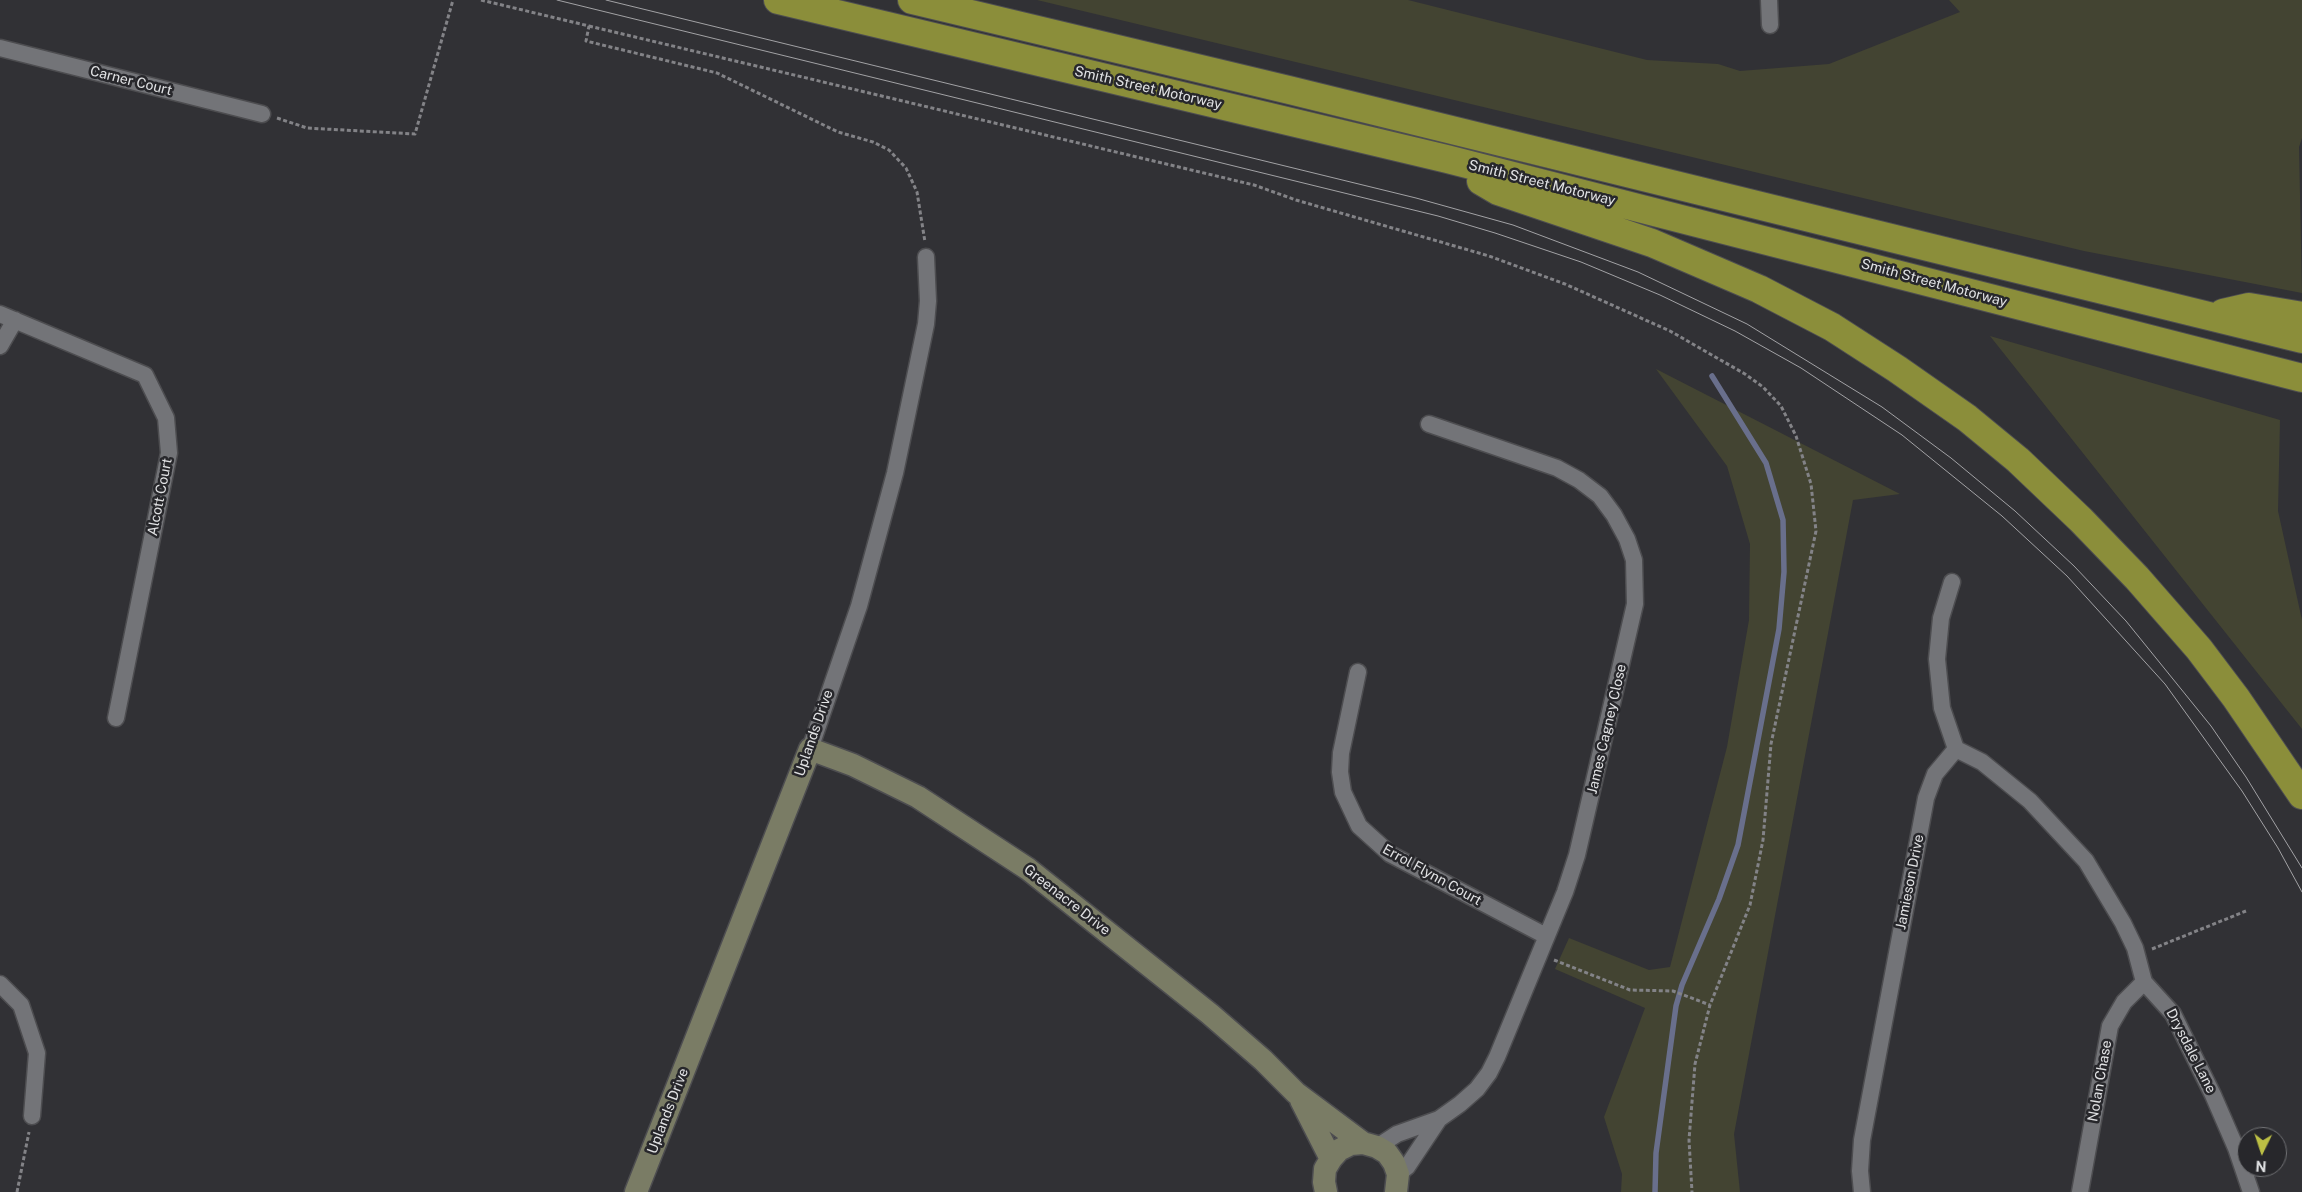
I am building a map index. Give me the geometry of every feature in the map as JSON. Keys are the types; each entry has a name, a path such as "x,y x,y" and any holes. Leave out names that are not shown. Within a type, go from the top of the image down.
{"highway":[{"name":"Smith Street Motorway","path":"778,0 1447,159 2302,378"},
{"name":"Smith Street Motorway","path":"912,0 1289,90 2302,339"},
{"path":"1447,159 1498,191 1652,243 1759,289 1832,327 1897,369 1967,418 2018,460 2081,520 2137,578 2199,649 2226,684 2302,796"},
{"path":"2210,316 2250,307 2302,316"}],"street":[{"path":"1769,0 1770,25"},
{"name":"Carner Court","path":"0,48 262,114"},
{"name":"Uplands Drive","path":"636,1192 810,749 859,606 895,473 926,324 928,301 926,257"},
{"path":"0,346 7,317"},
{"name":"Alcott Court","path":"7,317 145,375 166,418 169,452 116,718"},
{"name":"James Cagney Close","path":"1397,1183 1439,1119 1477,1089 1489,1073 1565,892 1577,855 1632,624 1636,582 1634,560 1627,539 1600,496 1579,480 1557,468 1429,424"},
{"path":"1952,582 1941,618 1937,658 1942,708 1956,749"},
{"name":"Errol Flynn Court","path":"1358,672 1341,753 1340,772 1343,792 1359,826 1390,854 1546,936"},
{"name":"Greenacre Drive","path":"810,749 853,765 918,797 1028,869 1210,1014 1264,1060 1296,1093 1370,1145 1387,1153 1394,1163 1397,1183"},
{"name":"Drysdale Lane","path":"1956,749 1982,762 2002,777 2056,826 2086,862 2106,892 2138,956 2144,982 2173,1014 2213,1095 2236,1148 2251,1192"},
{"name":"Jamieson Drive","path":"1862,1192 1860,1171 1862,1140 1926,798 1934,774 1956,749"},
{"name":"Nolan Chase","path":"2080,1192 2110,1026 2124,1002 2144,982"},
{"path":"0,984 21,1005 37,1053 32,1116"},
{"name":"Greenacre Drive","path":"1296,1093 1324,1141 1331,1159"},
{"name":"James Cagney Close","path":"1370,1145 1439,1119"},
{"path":"1321,1189 1331,1159 1340,1150 1351,1144 1370,1145"}],"path":[{"path":"262,114 307,128 415,134 453,0"},
{"path":"481,0 589,26 586,41 717,73 838,132 873,142 889,150 906,168 916,192 926,257"},
{"path":"2138,956 2246,911"},
{"path":"1538,954 1630,990 1673,991 1710,1005"},
{"path":"17,1192 32,1116"}],"green space":[{"path":"1037,0 1408,0 1647,60 1718,64 1740,71 1829,64 1960,12 1949,0 2302,0 2302,138 2299,147 2302,293 2084,251"},
{"path":"1990,336 2280,420 2278,511 2302,620 2302,729"},
{"path":"1656,369 1900,494 1853,500 1734,1134 1740,1192 1621,1192 1622,1174 1604,1117 1645,1008 1555,969 1569,938 1649,970 1670,967 1727,747 1749,620 1750,544 1727,466"}],"waterway":[{"path":"1655,1192 1656,1153 1676,1006 1682,985 1719,899 1738,845 1779,629 1784,572 1783,520 1766,463 1712,376"}],"tram line":[{"path":"557,0 1438,216 1581,262 1660,295 1735,331 1801,368 1902,435 2002,516 2067,576 2165,684 2242,791 2278,848 2302,892"},
{"path":"606,0 1416,198 1513,225 1638,272 1747,324 1882,407 1951,458 2015,511 2074,566 2126,621 2211,726 2246,777 2302,868"}]}
